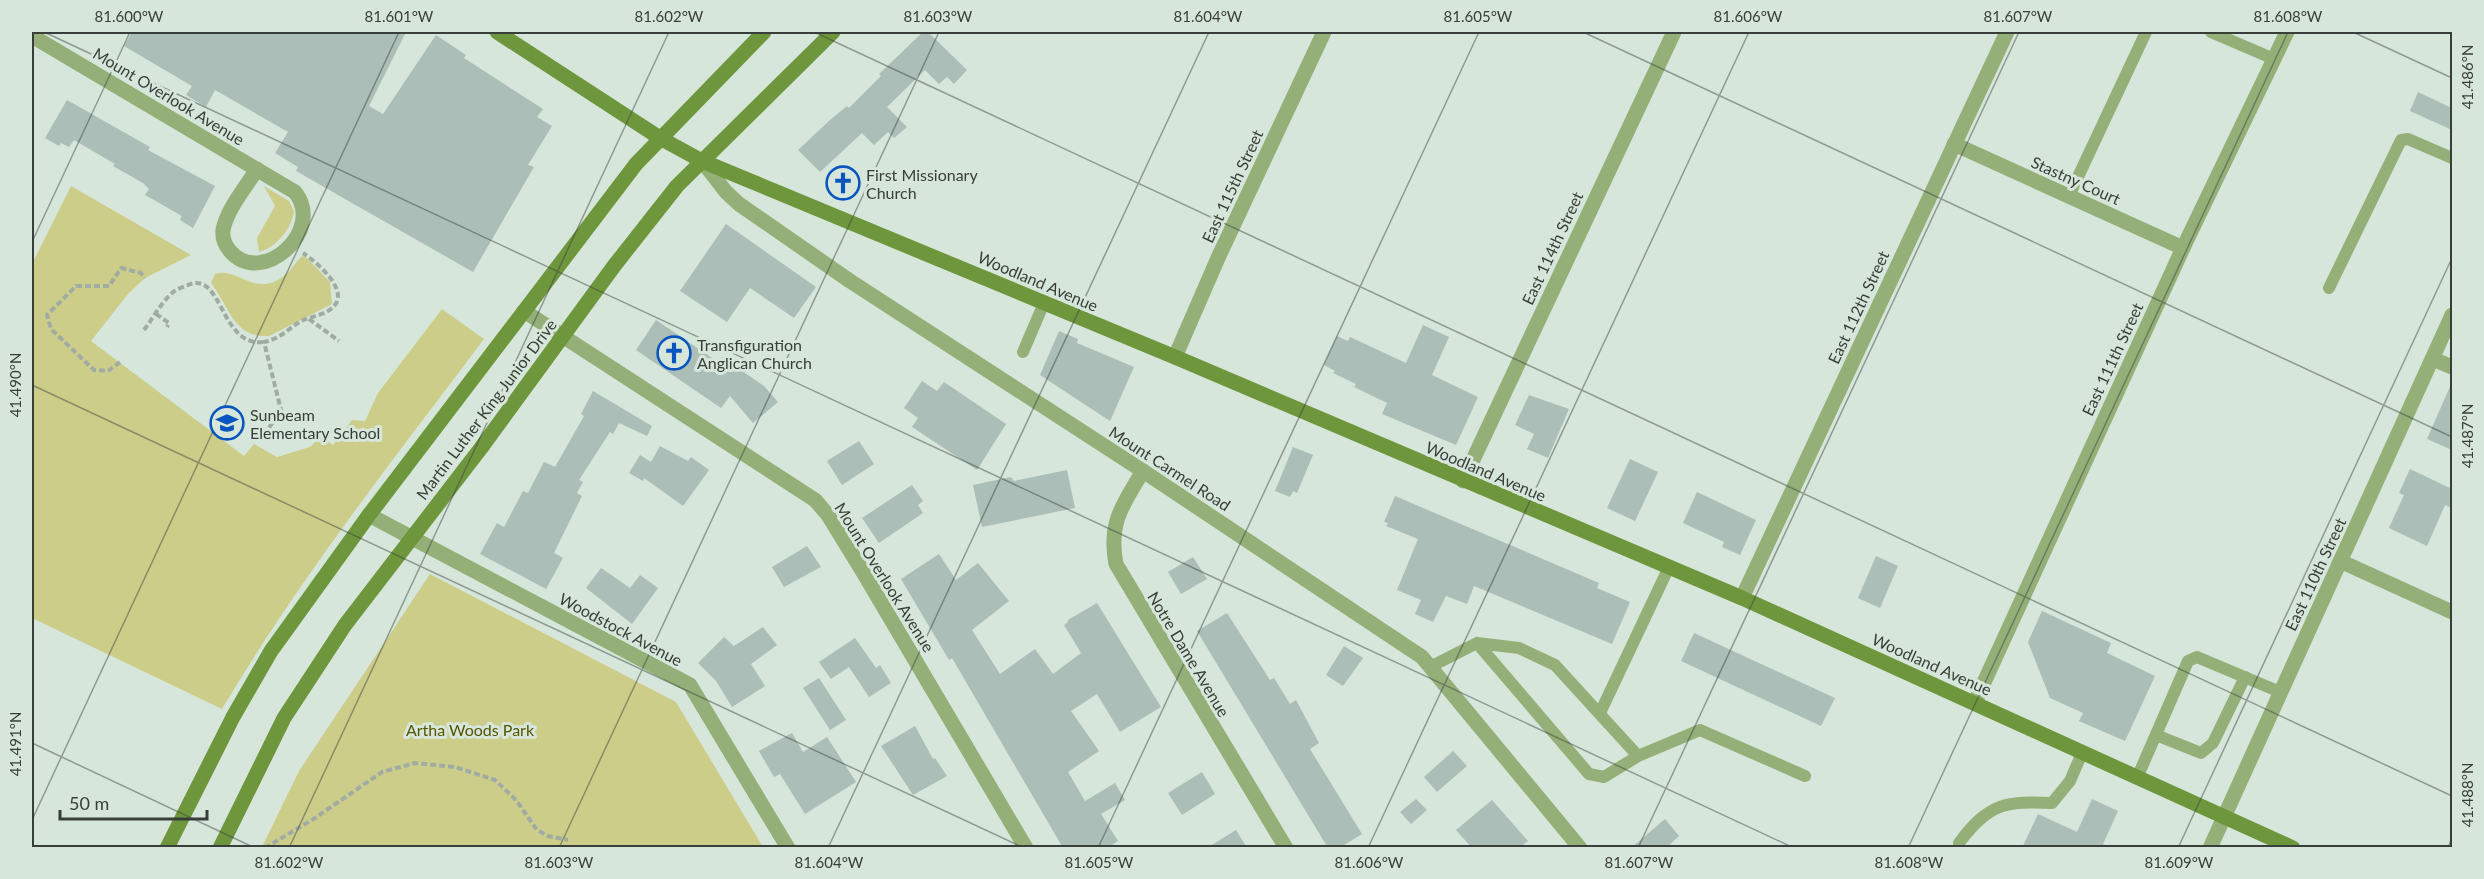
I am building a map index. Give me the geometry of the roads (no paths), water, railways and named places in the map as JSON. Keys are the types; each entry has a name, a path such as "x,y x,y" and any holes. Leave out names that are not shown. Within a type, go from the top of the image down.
{"main road":[{"name":"Woodland Avenue","path":"497,32 660,138 702,161 1175,357 1742,598 2293,848"},
{"name":"Martin Luther King Junior Drive","path":"171,846 233,717 271,651 369,515 524,311 660,138 764,32"},
{"name":"Martin Luther King Junior Drive","path":"220,848 266,751 299,694 345,625 677,186 833,32"}],"street":[{"name":"East 115th Street","path":"1175,357 1218,258 1324,32"},
{"name":"East 114th Street","path":"1463,481 1674,32"},
{"name":"East 112th Street","path":"1742,598 2007,32"},
{"name":"East 111th Street","path":"1975,702 2183,249 2287,32"},
{"name":"Mount Overlook Avenue","path":"32,36 257,169 295,192 304,208 305,216 289,249 274,259 259,262 247,261 234,255 224,242 223,232 230,214 257,169"},
{"name":"Stastny Court","path":"1954,144 2183,249"},
{"name":"Mount Carmel Road","path":"702,161 726,192 739,204 850,281 1143,471 1422,657 1580,848"},
{"name":"Mount Overlook Avenue","path":"524,311 815,500 828,515 863,572 1026,848"},
{"name":"East 110th Street","path":"2210,848 2452,315"},
{"path":"2433,358 2452,368"},
{"name":"Notre Dame Avenue","path":"1143,471 1117,515 1113,546 1116,564 1286,848"},
{"name":"Woodstock Avenue","path":"369,515 690,685 788,848"},
{"path":"2340,561 2452,612"}],"lane":[{"path":"2069,196 2146,32"},
{"path":"2211,32 2274,59"},
{"path":"2329,288 2401,140 2408,139 2452,158"},
{"path":"1023,352 1044,303"},
{"path":"1600,713 1669,567"},
{"path":"1430,667 1477,643 1519,648 1555,665 1638,756"},
{"path":"1477,643 1589,774 1604,777 1638,756 1700,730 1805,776"},
{"path":"2137,778 2188,661 2197,657 2280,692"},
{"path":"2156,735 2201,753 2213,743 2245,678"},
{"path":"1959,843 1977,818 2012,801 2052,803 2070,781 2082,753"}],"place":[{"name":"First Missionary Church","path":"843,183"},
{"name":"Transfiguration Anglican Church","path":"674,353"},
{"name":"Sunbeam Elementary School","path":"227,423"}],"park label":[{"name":"Artha Woods Park","path":"470,729"}]}
